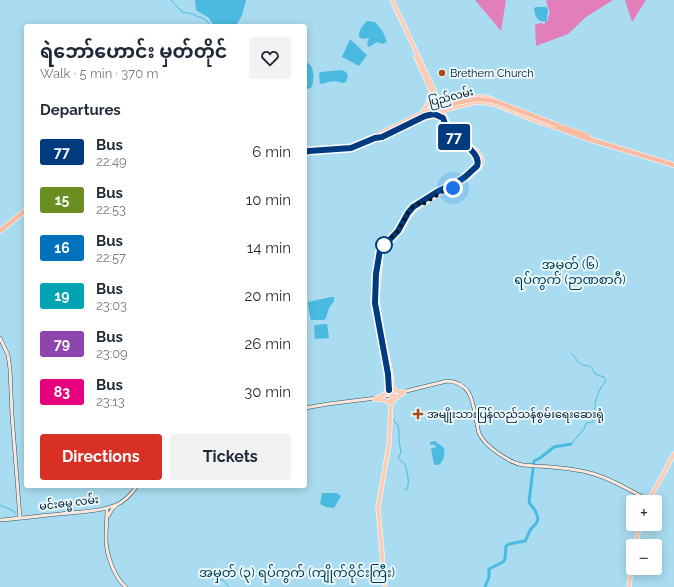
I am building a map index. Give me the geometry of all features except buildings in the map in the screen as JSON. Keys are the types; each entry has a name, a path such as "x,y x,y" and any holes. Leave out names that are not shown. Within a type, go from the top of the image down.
{"highway":[{"name":"ပြည်လမ်း","path":"307,151 351,148 424,115 475,100 490,101 582,137 674,164"},
{"path":"0,232 24,214"}],"main road":[{"path":"384,587 376,505 387,442 390,403 390,368 382,333 378,306 380,250 398,231 413,207 464,182 477,170 481,164 480,154 450,129 444,119 433,91 390,0"},
{"path":"433,91 443,102 449,103"},
{"path":"423,111 433,91"},
{"name":"ပြည်လမ်း","path":"375,138 384,130 423,111 468,98 479,97 485,97 503,102 553,122 557,126"},
{"path":"482,102 485,97"},
{"path":"438,98 439,106"},
{"name":"ပြည်လမ်း","path":"375,138 382,137 425,116 472,102 497,105 533,120 557,126"},
{"path":"444,119 448,109"},
{"path":"434,114 444,119"},
{"path":"379,262 375,290 375,303 390,388"},
{"path":"0,338 8,355 10,369 20,518"},
{"path":"307,408 374,399 447,382 458,382 468,390 472,398 479,433 482,439 495,451 506,458 523,465 592,473 638,495"},
{"path":"390,388 404,392"},
{"path":"374,399 382,396 390,388"},
{"path":"390,403 404,392"},
{"path":"374,399 384,400 390,403"},
{"path":"652,495 674,454"},
{"name":"မင်းဓမ္မ လမ်း","path":"0,520 107,508 119,504 128,498 136,488"},
{"path":"107,518 113,508 119,504"},
{"path":"107,508 106,541 108,553 115,573 120,582 126,587"},
{"path":"98,509 103,512 107,518"},
{"path":"629,587 630,575"}],"shaded area":[{"path":"475,0 506,0 501,31"},
{"path":"547,0 613,0 586,17 568,34 536,46 535,25 540,23 544,24 548,20 550,13"},
{"path":"625,0 646,0 632,22"}],"water":[{"path":"195,0 246,0 242,15 237,24 213,24 209,18 196,10"},
{"path":"546,7 548,9 547,21 544,22 537,18 534,11 534,8"},
{"path":"367,21 375,22 383,32 387,42 382,44 377,42 369,47 367,42 369,40 368,38 363,39 359,37 362,26"},
{"path":"350,39 367,55 359,66 342,57"},
{"path":"307,63 311,65 313,72 312,87 308,89"},
{"path":"342,70 346,72 348,76 346,82 342,83 332,81 322,84 320,83 320,72"},
{"path":"334,297 334,301 329,308 326,318 324,320 311,320 308,302"},
{"path":"327,324 329,338 315,339 314,326"},
{"path":"435,441 443,447 444,451 442,462 437,465 434,464 431,449 436,447 436,445 430,445 430,442"},
{"path":"322,493 337,493 341,496 334,508 326,507 320,504"}],"waterway":[{"path":"171,0 182,12 201,17 209,24"},
{"path":"571,444 584,429 586,423 593,422 596,398 606,380 604,377 595,374 590,367 579,363 572,354"},
{"path":"393,419 398,426 399,431 401,453 398,458 405,465 408,477 408,486 405,490"},
{"path":"485,587 489,577 489,569 503,562 505,559 506,546 525,541 530,530 537,521 538,517 529,502 534,461 554,447 571,444"},
{"path":"0,505 14,511 16,514"},
{"path":"217,578 223,580 229,587"}],"bus line":[{"name":"77","path":"307,152 352,148 375,138 382,137 425,116 434,114 443,118 448,131 476,154 479,160 476,168 465,177 413,207 398,231 380,250 376,274 375,303 388,374 389,390"}],"place":[{"name":"Brethern Church","path":"442,73"},
{"name":"အမျိုးသားပြန်လည်သန်စွမ်းရေးဆေးရုံ","path":"418,414"}],"district":[{"name":"အမှတ် (၆) ရပ်ကွက် (ဉာဏစာဂီ)","path":"570,272"},
{"name":"အမှတ် (၃) ရပ်ကွက် (ကျိုက်ဝိုင်းကြီး)","path":"297,572"}],"route":[{"path":"384,245 383,246 387,242 395,234 398,231 413,207 421,202 423,204 444,191 453,188"}]}
